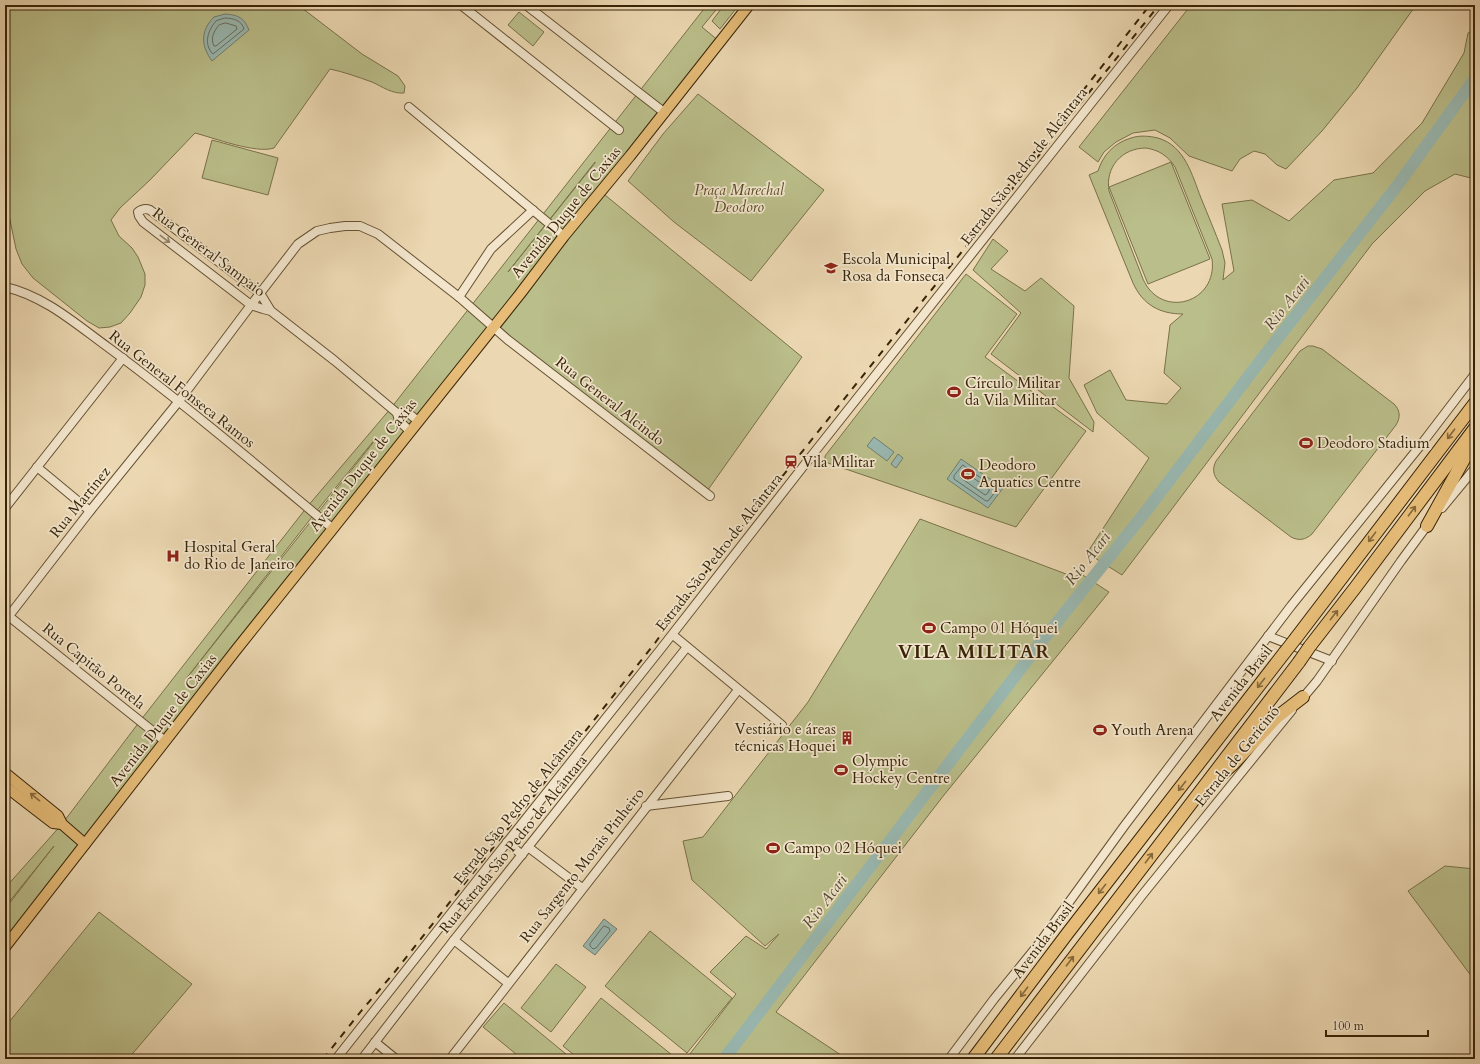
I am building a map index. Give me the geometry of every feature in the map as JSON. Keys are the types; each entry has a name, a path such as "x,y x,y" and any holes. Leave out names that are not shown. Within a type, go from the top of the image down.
{"highway":[{"name":"Avenida Brasil","path":"973,1059 1072,927 1296,638 1475,403"},
{"path":"996,1059 1310,646 1356,588 1475,428"},
{"path":"1427,526 1475,442"},
{"path":"1192,802 1234,763 1277,717 1303,697"}],"main road":[{"name":"Avenida Duque de Caxias","path":"5,947 332,528 749,5"},
{"path":"5,773 58,816 62,824 84,844"},
{"path":"5,786 53,823 62,824"}],"street":[{"path":"461,5 619,130"},
{"path":"526,5 665,112"},
{"name":"Estrada São Pedro de Alcântara","path":"336,1059 1169,5"},
{"path":"409,107 564,236"},
{"name":"Rua General Sampaio","path":"271,310 263,309 250,304 143,222 138,216 138,212 147,208 260,293 271,310 397,413 399,421 410,431"},
{"path":"459,297 491,249 533,210"},
{"name":"Rua General Alcindo","path":"330,228 360,226 378,234 459,297 493,327 710,496"},
{"name":"Rua Martínez","path":"6,617 179,402 250,304 298,244 317,231 330,228"},
{"path":"194,261 204,250"},
{"name":"Rua General Fonseca Ramos","path":"5,287 34,298 56,309 179,402 332,528"},
{"path":"5,508 122,358"},
{"path":"949,1059 994,999 1038,945 1125,826 1268,636 1420,446 1475,374"},
{"name":"Rua General Sampaio","path":"397,413 407,412 418,421"},
{"path":"37,467 90,511"},
{"name":"Estrada de Gericinó","path":"1015,1059 1143,894 1317,681 1396,567 1427,526 1475,468"},
{"name":"Rua Capitão Portela","path":"6,617 165,741"},
{"path":"672,635 738,690 782,724"},
{"path":"1268,636 1332,661"},
{"name":"Rua Estrada São Pedro de Alcântara","path":"362,1059 454,940 687,648"},
{"name":"Rua Sargento Morais Pinheiro","path":"450,1059 738,690"},
{"path":"646,806 728,796"},
{"path":"507,842 522,855"},
{"path":"528,847 582,888"},
{"path":"454,940 508,983"},
{"path":"375,1042 396,1059"}],"green space":[{"path":"5,5 298,5 362,54 398,76 405,86 404,93 392,91 372,82 330,69 274,148 257,149 246,147 195,133 150,180 120,208 111,220 119,236 132,248 138,257 145,274 145,285 141,297 121,323 110,327 99,328 87,321 33,278 22,264 16,249 5,196"},
{"path":"707,5 720,5 702,27 720,42 605,195 802,357 705,494 494,328 5,945 5,909 54,846 5,907 5,888 62,824 140,721 307,507 391,408","holes":["595,162 595,163 508,272","376,439 186,679 315,513"]},
{"path":"724,5 739,5 720,29 712,21"},
{"path":"1191,5 1416,5 1357,88 1322,131 1286,169 1277,165 1265,154 1254,151 1240,159 1232,171 1189,156 1170,138 1155,130 1133,133 1116,142 1104,152 1098,162 1079,147"},
{"path":"519,12 544,32 533,46 508,25"},
{"path":"1475,29 1475,179 1455,174 1425,191 1372,244 1122,575 1087,553 1149,458 1097,413 1084,385 1110,370 1126,400 1167,404 1181,388 1164,373 1170,325 1183,314 1175,314 1153,307 1137,291 1089,175 1098,171 1106,155 1114,146 1131,138 1144,136 1158,138 1175,148 1181,154 1191,171 1222,250 1225,263 1223,280 1234,271 1222,204 1252,200 1289,221 1334,180 1373,173 1422,123 1464,53 1468,33","holes":["1146,148 1163,154 1175,167 1212,259 1211,274 1206,286 1198,295 1186,301 1174,302 1162,299 1151,292 1143,279 1109,191 1108,182 1110,174 1117,160 1130,151"]},
{"name":"Praça Marechal Deodoro","path":"698,94 824,190 751,281 674,222 628,181 663,134"},
{"path":"212,140 278,158 268,195 202,178"},
{"path":"1171,162 1210,259 1148,284 1109,187"},
{"path":"993,239 1008,251 991,269 1025,291 1041,278 1074,306 1069,378 1094,422 1093,432 991,354 1021,313 973,270"},
{"name":"Círculo Militar da Vila Militar","path":"966,274 1017,314 985,357 1086,431 1016,527 828,463 825,460 825,456"},
{"name":"Deodoro Stadium","path":"1308,346 1322,349 1394,404 1399,411 1399,416 1396,425 1312,534 1304,539 1297,539 1291,537 1219,482 1214,474 1214,467 1216,461 1300,351"},
{"name":"Olympic Hockey Centre","path":"920,519 1074,577 1081,574 1109,592 944,795 776,1012 847,1059 686,1059 736,994 710,972 746,936 766,949 779,934 765,946 692,880 683,841 703,837 808,702"},
{"path":"1445,866 1475,869 1475,981 1408,891"},
{"path":"99,912 192,984 128,1059 5,1059 5,1027"},
{"path":"650,931 732,998 687,1053 605,986"},
{"path":"556,964 586,987 551,1032 521,1008"},
{"path":"601,998 677,1059 579,1059 563,1046"},
{"path":"504,1003 572,1059 522,1059 483,1027"}],"water":[{"path":"225,14 237,16 243,20 249,30 212,61 204,44 204,33 209,22 214,17"},
{"path":"874,437 894,452 887,461 867,446"},
{"path":"898,454 903,458 896,468 891,464"},
{"path":"961,459 1003,488 988,508 947,479"},
{"path":"604,919 617,929 595,955 583,946"}],"waterway":[{"name":"Rio Acari","path":"724,1059 1038,646 1147,510 1264,356 1397,186 1475,78"}],"railway":[{"path":"1005,190 1150,5"},
{"path":"323,1059 393,974 655,643 706,572 1159,5"}],"place":[{"name":"Escola Municipal Rosa da Fonseca","path":"831,268"},
{"name":"Círculo Militar da Vila Militar","path":"954,392"},
{"name":"Deodoro Stadium","path":"1306,443"},
{"name":"Vila Militar","path":"791,462"},
{"name":"Deodoro Aquatics Centre","path":"968,474"},
{"name":"Hospital Geral do Rio de Janeiro","path":"173,556"},
{"name":"Campo 01 Hóquei","path":"929,628"},
{"name":"Youth Arena","path":"1100,730"},
{"name":"Vestiário e áreas técnicas Hoquei","path":"847,738"},
{"name":"Olympic Hockey Centre","path":"841,770"},
{"name":"Campo 02 Hóquei","path":"773,848"}],"district":[{"name":"VILA MILITAR","path":"974,651"}]}
